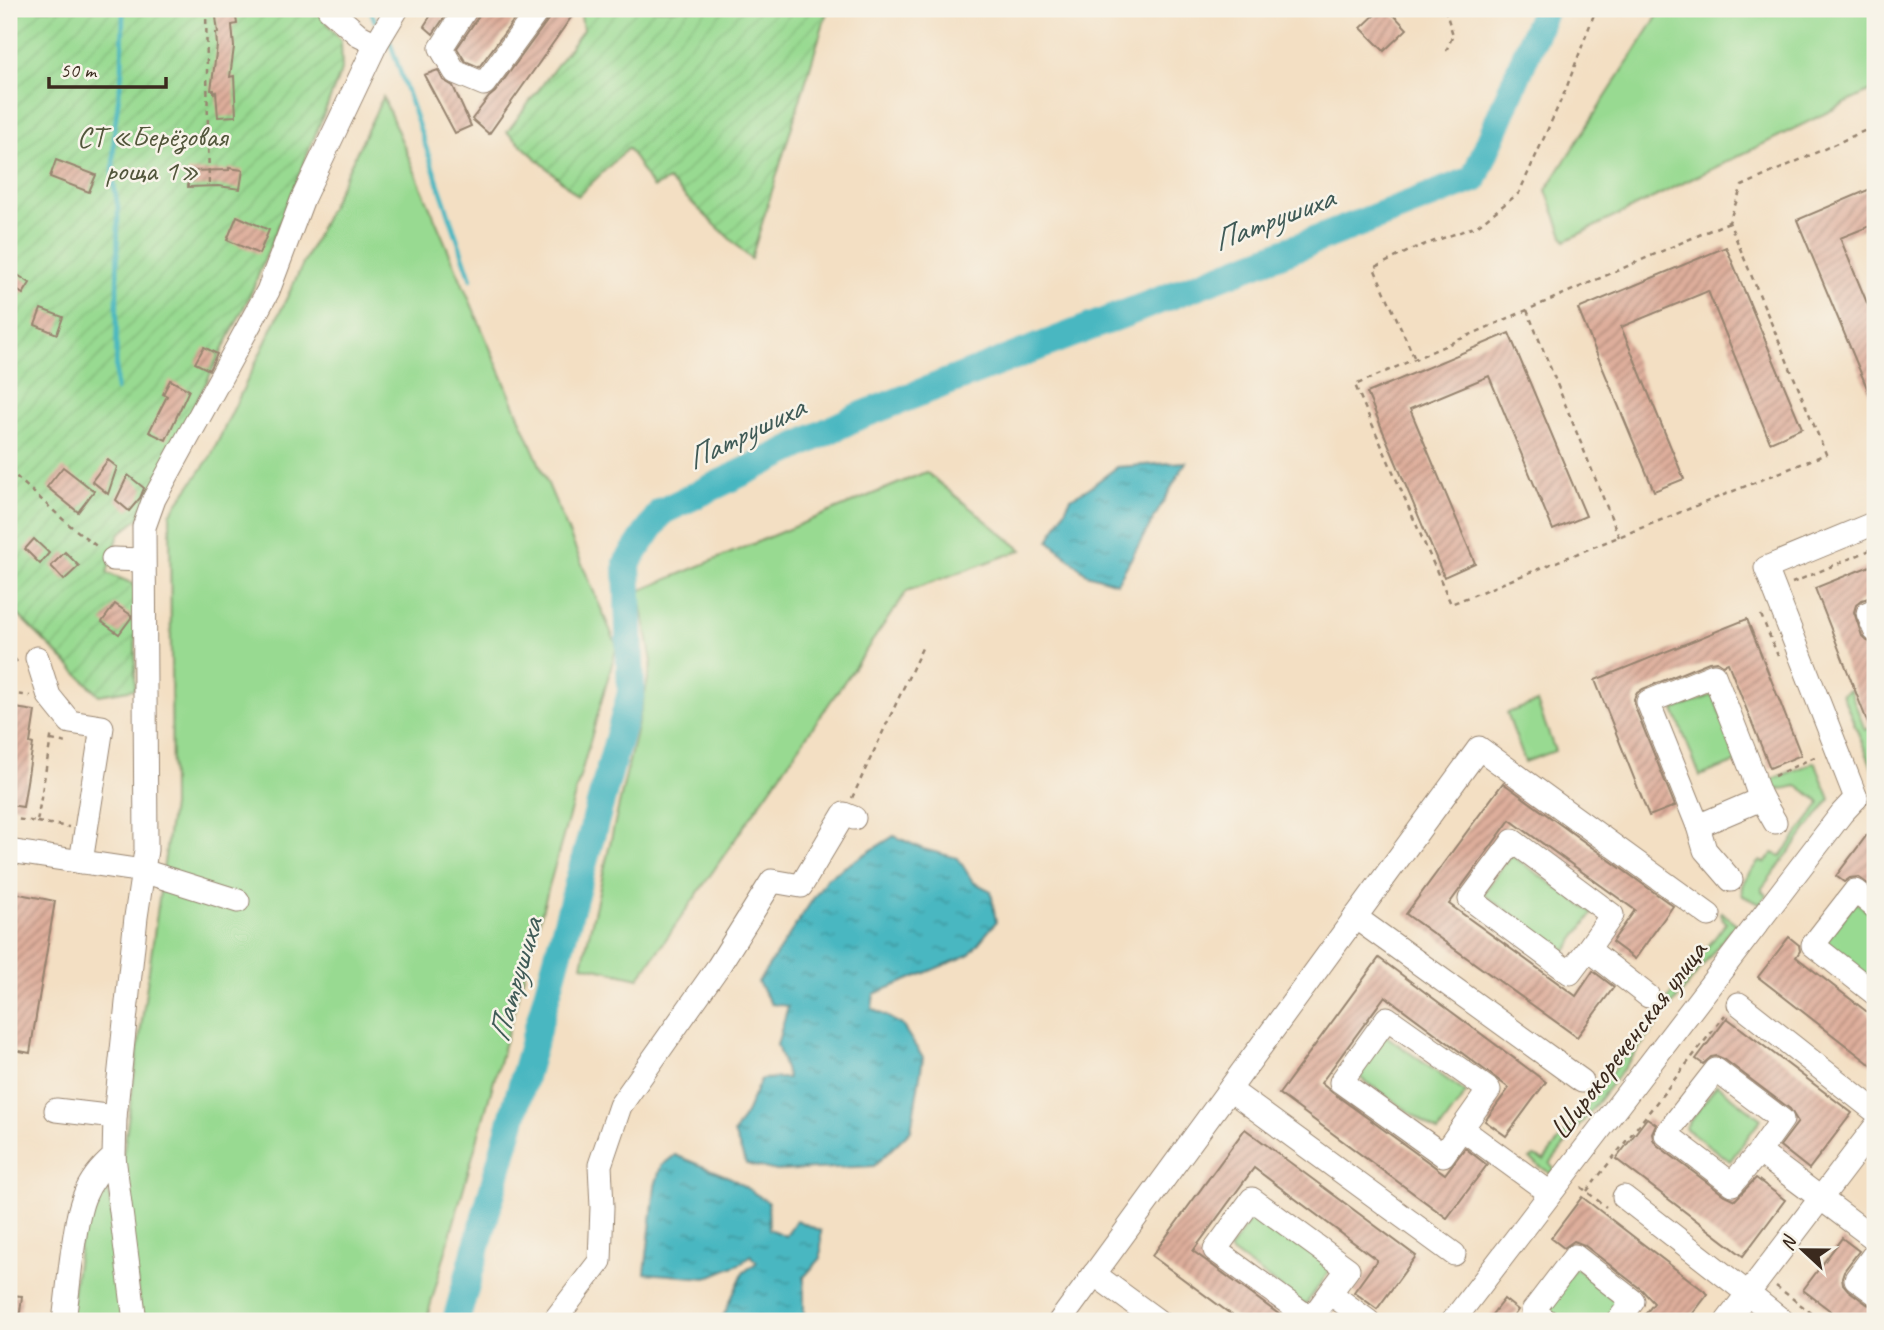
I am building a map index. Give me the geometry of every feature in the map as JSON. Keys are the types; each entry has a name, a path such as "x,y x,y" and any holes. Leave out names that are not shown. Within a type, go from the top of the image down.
{"street":[{"path":"329,9 360,36 376,44"},
{"path":"135,1321 114,1157 115,1117 146,836 144,527 154,499 268,291 303,198 376,44 397,9"},
{"path":"466,9 441,48 456,72 484,85 539,9"},
{"path":"1870,795 1766,568 1875,523"},
{"path":"113,559 143,560"},
{"path":"1875,610 1868,613 1875,630"},
{"path":"37,658 49,696 70,722 102,727 81,862"},
{"path":"1731,880 1705,850 1648,702 1714,675 1758,792 1775,822"},
{"path":"1060,1321 1479,748 1709,915"},
{"path":"1698,826 1758,792"},
{"name":"Широкореченская улица","path":"1453,1321 1842,813 1870,795"},
{"path":"554,1321 600,1261 600,1165 620,1105 718,967 772,881 801,886 849,816"},
{"path":"1513,841 1612,915 1588,949 1570,973 1470,899 1513,841"},
{"path":"9,851 144,871 238,901"},
{"path":"1875,907 1855,891 1813,945 1874,993 1875,991"},
{"path":"1355,917 1582,1081"},
{"path":"1588,949 1648,996"},
{"path":"1739,1004 1875,1111"},
{"path":"1387,1018 1489,1090 1462,1129 1443,1154 1341,1082 1387,1018"},
{"path":"1716,1070 1782,1120 1759,1152 1732,1184 1666,1134 1716,1070"},
{"path":"1230,1090 1454,1254"},
{"path":"56,1110 115,1117"},
{"path":"1727,1321 1875,1128"},
{"path":"1462,1129 1550,1193"},
{"path":"1759,1152 1875,1239"},
{"path":"64,1321 79,1210 89,1184 114,1157"},
{"path":"1252,1199 1348,1269 1330,1293 1311,1319 1215,1250 1252,1199"},
{"path":"1616,1202 1783,1321"},
{"path":"1875,1253 1856,1279 1875,1293"},
{"path":"1547,1321 1533,1311 1575,1256 1633,1301 1618,1321"},
{"path":"1094,1274 1158,1321"},
{"path":"1330,1293 1368,1321"}],"path":[{"path":"9,23 14,21 15,9"},
{"path":"206,9 209,188"},
{"path":"1445,9 1453,35 1446,51"},
{"path":"1414,358 1374,268 1415,248 1476,226 1519,193 1566,89 1596,9"},
{"path":"1730,222 1355,384 1451,604 1826,454 1730,222 1742,186 1875,126"},
{"path":"1527,309 1619,537"},
{"path":"9,470 67,523 113,559"},
{"path":"1792,582 1875,548"},
{"path":"849,816 923,646"},
{"path":"9,693 32,696"},
{"path":"37,822 53,727"},
{"path":"1758,792 1819,755"},
{"path":"9,818 86,829"},
{"path":"1587,1191 1616,1202"},
{"path":"1775,1285 1822,1321"}],"green space":[{"name":"СТ «Берёзовая роща 1»","path":"9,9 316,9 341,41 342,69 251,293 138,519 119,534 107,573 136,585 135,689 99,695 9,606"},
{"path":"586,9 828,9 751,259 668,180 653,188 628,148 578,196 507,132 583,30 581,16"},
{"path":"1662,9 1875,9 1875,89 1565,241 1546,190"},
{"path":"383,97 617,646 426,1321 142,1321 121,1170 172,806 170,514 211,456"},
{"path":"926,472 1022,550 907,591 639,978 582,965 652,662 639,591"},
{"path":"1850,690 1865,730 1875,726 1875,774 1842,694"},
{"path":"1713,695 1739,761 1700,776 1674,710"},
{"path":"1537,702 1555,751 1525,762 1507,713"},
{"path":"1815,762 1830,799 1762,888 1767,895 1760,904 1743,896 1742,886 1746,877 1759,861 1765,863 1773,853 1781,856 1820,804 1797,786 1767,792 1763,783"},
{"path":"1511,855 1593,913 1565,952 1483,894"},
{"path":"1856,902 1875,917 1875,970 1869,978 1824,942"},
{"path":"1721,912 1744,930 1740,932 1731,929 1550,1164 1554,1169 1551,1174 1530,1159 1534,1156 1544,1160 1726,923 1720,915"},
{"path":"1382,1033 1466,1093 1438,1132 1354,1073"},
{"path":"1717,1085 1761,1119 1730,1161 1685,1128"},
{"path":"106,1176 129,1321 69,1321 85,1205"},
{"path":"1255,1213 1332,1268 1305,1305 1229,1250"},
{"path":"1575,1268 1620,1301 1605,1321 1560,1321 1544,1309"}],"water":[{"path":"1186,462 1117,583 1087,574 1049,541 1071,498 1117,467"},
{"path":"894,836 923,849 958,858 973,882 991,891 996,922 969,955 874,994 872,1008 902,1025 923,1058 911,1130 874,1166 777,1171 746,1164 734,1133 761,1079 788,1078 777,1045 788,1006 771,1004 758,982 827,878"},
{"path":"675,1155 731,1178 768,1202 769,1229 786,1236 796,1220 821,1231 821,1258 804,1277 804,1316 800,1321 721,1321 743,1273 757,1262 751,1255 742,1263 706,1278 645,1273 655,1186 661,1166"}],"building":[{"path":"215,9 235,9 237,24 232,25 234,47 230,77 234,76 236,116 218,117 216,92 211,90 218,33"},
{"path":"435,9 450,9 433,34 424,26"},
{"path":"480,9 522,9 479,67 465,61 457,48 478,17"},
{"path":"553,9 577,9 489,134 472,119 495,92 550,17"},
{"path":"1381,9 1388,9 1407,29 1384,51 1361,28"},
{"path":"438,70 443,80 453,86 471,126 455,133 424,75"},
{"path":"56,160 96,175 89,192 50,177"},
{"path":"229,168 243,170 240,189 218,186 188,187 188,171"},
{"path":"1875,187 1875,224 1840,238 1875,322 1875,407 1797,220"},
{"path":"237,216 269,230 259,254 227,240"},
{"path":"1726,247 1802,428 1770,442 1708,291 1621,327 1684,479 1654,491 1578,309"},
{"path":"13,272 30,283 23,294 9,285"},
{"path":"41,309 63,317 57,334 35,325"},
{"path":"1509,333 1586,516 1553,530 1489,376 1410,409 1475,563 1444,577 1367,393"},
{"path":"204,347 217,354 209,370 195,363"},
{"path":"170,380 189,390 166,440 149,432 167,396 163,394"},
{"path":"108,460 117,467 108,494 92,481"},
{"path":"63,467 94,491 78,512 47,487"},
{"path":"128,475 144,488 140,498 129,511 116,500"},
{"path":"34,539 49,553 40,564 25,549"},
{"path":"65,552 79,566 64,580 51,566"},
{"path":"1875,564 1875,596 1862,600 1856,605 1854,612 1862,636 1875,644 1874,739 1815,588"},
{"path":"115,604 131,615 119,634 102,622"},
{"path":"1747,619 1801,755 1770,768 1728,663 1723,665 1717,661 1709,662 1643,689 1634,699 1675,806 1649,816 1595,680"},
{"path":"9,707 35,711 30,743 33,744 23,807 9,805"},
{"path":"1503,783 1673,906 1635,959 1612,942 1635,910 1510,820 1449,904 1576,996 1593,971 1614,987 1577,1037 1406,914"},
{"path":"1867,835 1875,841 1875,889 1858,877 1844,882 1836,876"},
{"path":"9,892 55,901 30,1053 9,1049 9,957 14,924 9,923"},
{"path":"1789,937 1799,945 1800,951 1796,957 1875,1018 1875,1068 1758,977"},
{"path":"1379,958 1546,1082 1506,1136 1485,1121 1509,1088 1385,996 1321,1083 1445,1174 1465,1148 1487,1165 1447,1218 1279,1094"},
{"path":"1727,1018 1852,1113 1809,1169 1780,1146 1798,1122 1790,1109 1724,1059 1711,1057 1703,1064 1696,1059"},
{"path":"1647,1118 1656,1124 1652,1133 1657,1145 1724,1195 1735,1200 1756,1178 1785,1200 1743,1256 1616,1159"},
{"path":"1245,1129 1416,1256 1377,1309 1354,1292 1377,1260 1254,1168 1193,1251 1288,1321 1240,1321 1152,1256"},
{"path":"1582,1197 1708,1294 1687,1321 1640,1321 1654,1303 1642,1290 1584,1245 1574,1241 1564,1248 1551,1238"},
{"path":"1842,1238 1859,1251 1844,1271 1843,1284 1867,1304 1875,1307 1875,1321 1844,1321 1803,1290"},
{"path":"9,1295 22,1296 19,1321 9,1321"},
{"path":"1504,1299 1518,1310 1510,1321 1487,1321"}],"waterway":[{"path":"116,390 118,208 113,179 114,133 122,71 123,9"},
{"path":"370,9 375,21"},
{"name":"Патрушиха","path":"456,1321 631,693 627,563 661,512 857,417 1474,179 1545,9"},
{"path":"390,42 471,279"}]}
